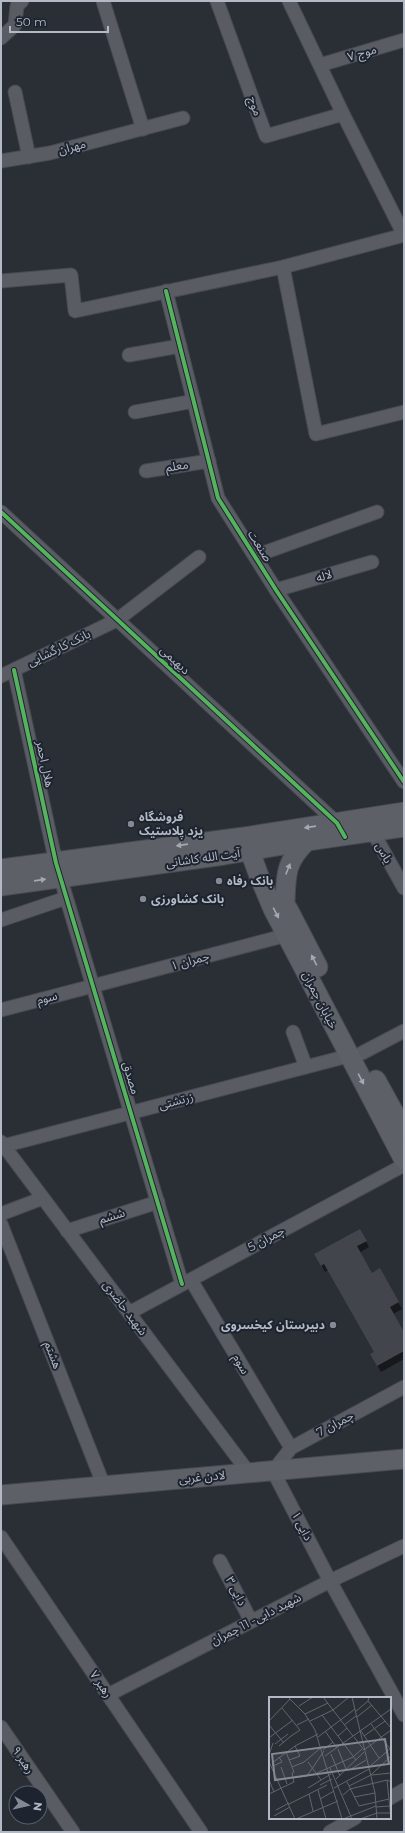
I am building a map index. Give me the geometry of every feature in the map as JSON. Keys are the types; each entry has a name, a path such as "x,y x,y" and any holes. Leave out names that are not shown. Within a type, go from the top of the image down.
{"main road":[{"name":"آیت الله کاشانی","path":"1,886 58,870 253,843 369,825 404,812"},
{"name":"آیت الله کاشانی","path":"369,825 404,827"},
{"name":"آیت الله کاشانی","path":"1,870 58,870 224,855 253,843 307,841 341,830"},
{"path":"285,904 286,875 296,852 307,841"},
{"name":"خیابان چمران","path":"253,843 259,876 287,935 355,1054 404,1131"},
{"name":"خیابان چمران","path":"253,843 285,904 404,1160"},
{"path":"224,855 245,865 259,876"},
{"name":"لادن غربی","path":"1,1495 404,1460"}],"street":[{"path":"2,35 15,25 17,6 22,1"},
{"path":"102,1 143,129"},
{"name":"موج","path":"217,1 266,136 343,114"},
{"path":"1,281 71,275 75,311 283,267 404,235 343,114 289,1"},
{"name":"موج ۷","path":"320,65 404,40"},
{"path":"15,92 29,157"},
{"name":"مهران","path":"1,161 50,153 183,118"},
{"path":"283,267 316,434 404,412"},
{"name":"صنعت","path":"166,291 218,498 276,590 404,782"},
{"path":"129,355 180,346"},
{"path":"135,412 194,401"},
{"name":"معلم","path":"146,471 209,461"},
{"name":"دیهیمی","path":"1,512 341,830"},
{"path":"255,556 376,512"},
{"name":"بانک کارگشایی","path":"1,676 117,620 198,557"},
{"name":"لاله","path":"276,590 372,562"},
{"name":"هلال احمر","path":"14,670 58,870"},
{"name":"یاس","path":"369,825 404,888"},
{"name":"مصدق","path":"58,870 158,1202 187,1282"},
{"path":"1,920 66,898"},
{"name":"چمران ۱","path":"93,986 287,935"},
{"name":"سوم","path":"1,1010 93,986"},
{"name":"زرتشتی","path":"2,1144 355,1054 404,1031"},
{"path":"293,1032 306,1067"},
{"name":"شهید حاضری","path":"2,1144 249,1473"},
{"name":"چمران 5","path":"129,1313 404,1165"},
{"path":"1,1214 43,1198"},
{"name":"ششم","path":"67,1231 158,1202"},
{"name":"هشتم","path":"1,1224 104,1486"},
{"name":"سوم","path":"187,1282 290,1448"},
{"name":"چمران 7","path":"273,1471 290,1448 404,1387"},
{"name":"دایی ۱","path":"273,1471 330,1581 404,1715"},
{"name":"رهبر ۷","path":"1,1537 201,1832"},
{"name":"شهید دایی- 11 چمران","path":"108,1695 330,1581 404,1546"},
{"name":"دایی ۳","path":"220,1562 251,1622"},
{"name":"رهبر ۹","path":"1,1727 73,1832"},
{"path":"391,1797 404,1790"},
{"path":"330,1832 353,1819"}],"building":[{"path":"360,1229 367,1241 357,1246 372,1273 380,1268 399,1302 390,1307 404,1332 404,1351 377,1366 370,1354 374,1352 324,1264 321,1266 314,1254"}],"cycle path":[{"path":"166,291 218,498 276,590 404,782"},
{"path":"1,512 337,823 345,837"},
{"path":"14,670 56,863 182,1284"}],"place":[{"name":"فروشگاه یزد پلاستیک","path":"131,824"},
{"name":"بانک رفاه","path":"219,881"},
{"name":"بانک کشاورزی","path":"143,899"},
{"name":"دبیرستان کیخسروی","path":"333,1325"}]}
